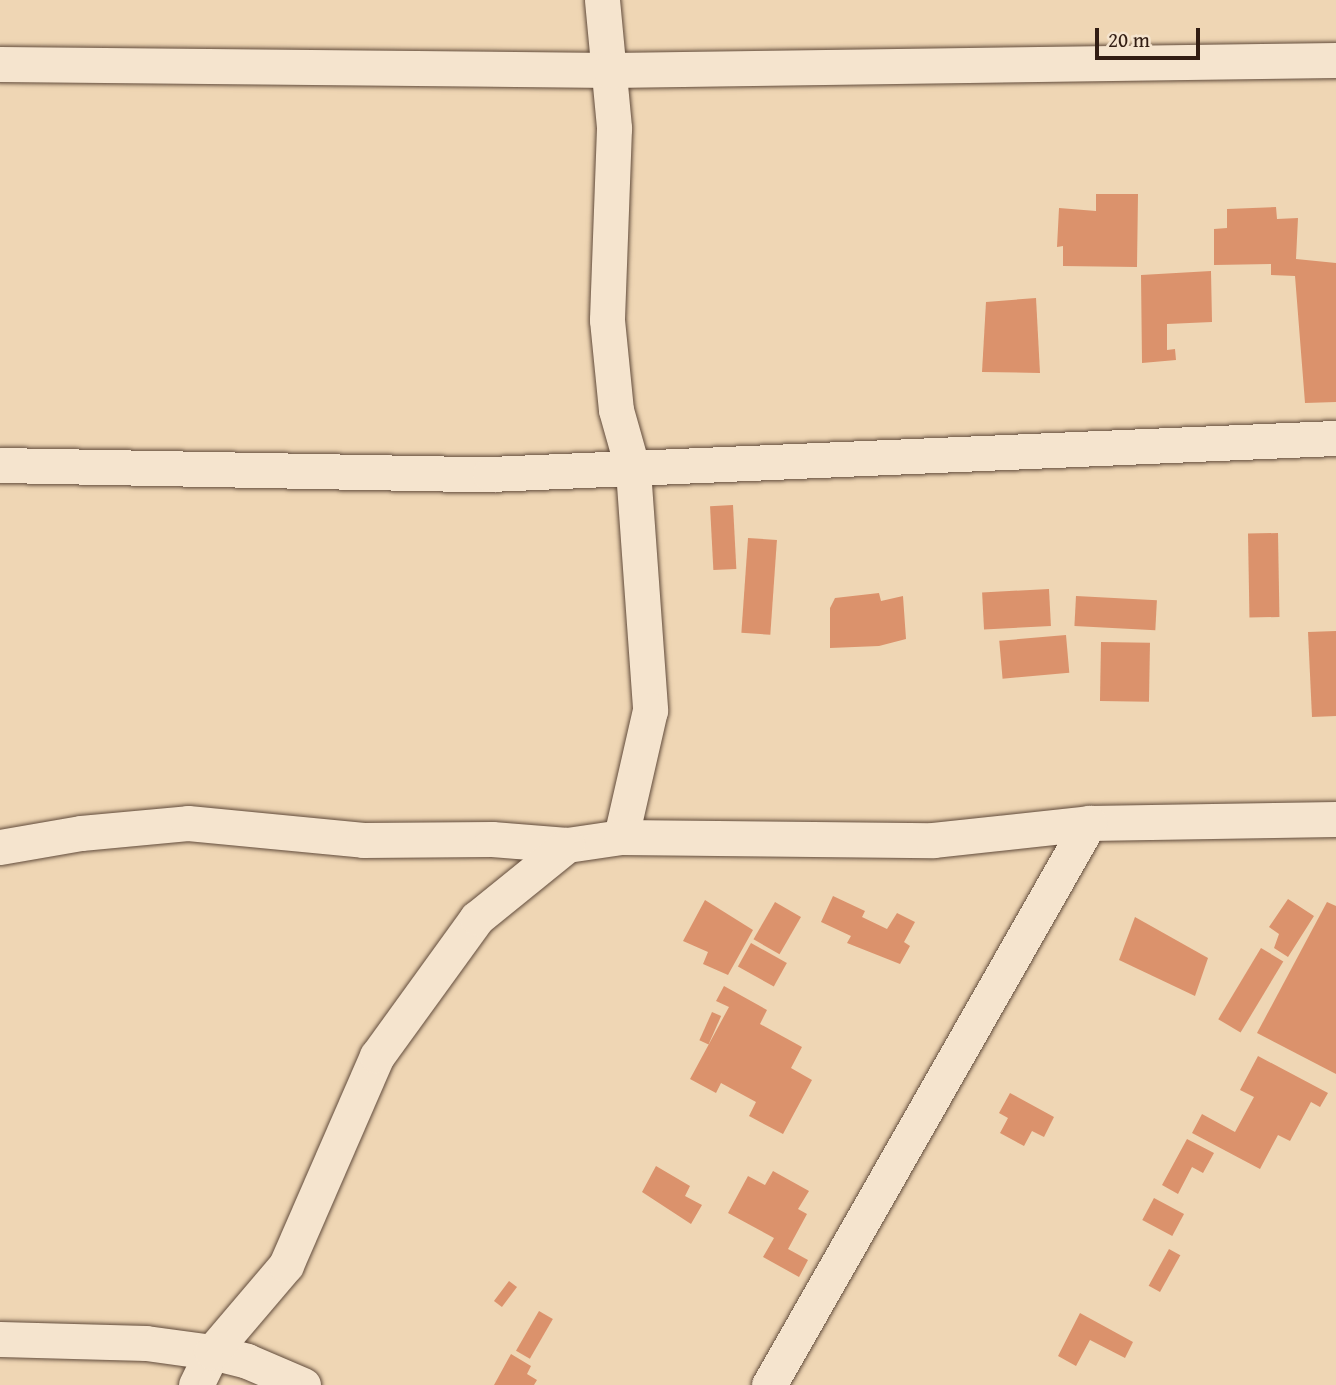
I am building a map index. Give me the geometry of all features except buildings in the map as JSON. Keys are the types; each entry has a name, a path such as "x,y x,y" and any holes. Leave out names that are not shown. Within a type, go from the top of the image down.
{"street":[{"path":"602,0 611,70 614,128 607,320 616,410 633,470 650,710 621,837"},
{"path":"0,64 611,70 1336,60"},
{"path":"0,466 490,474 1336,438"},
{"path":"0,847 81,833 188,823 363,840 492,839 567,845 621,837 933,840 1089,823 1336,820"},
{"path":"769,1385 1089,823"},
{"path":"196,1385 212,1352 286,1265 377,1056 477,918 567,845"},
{"path":"0,1339 146,1343 212,1352 247,1361 303,1385"}]}
